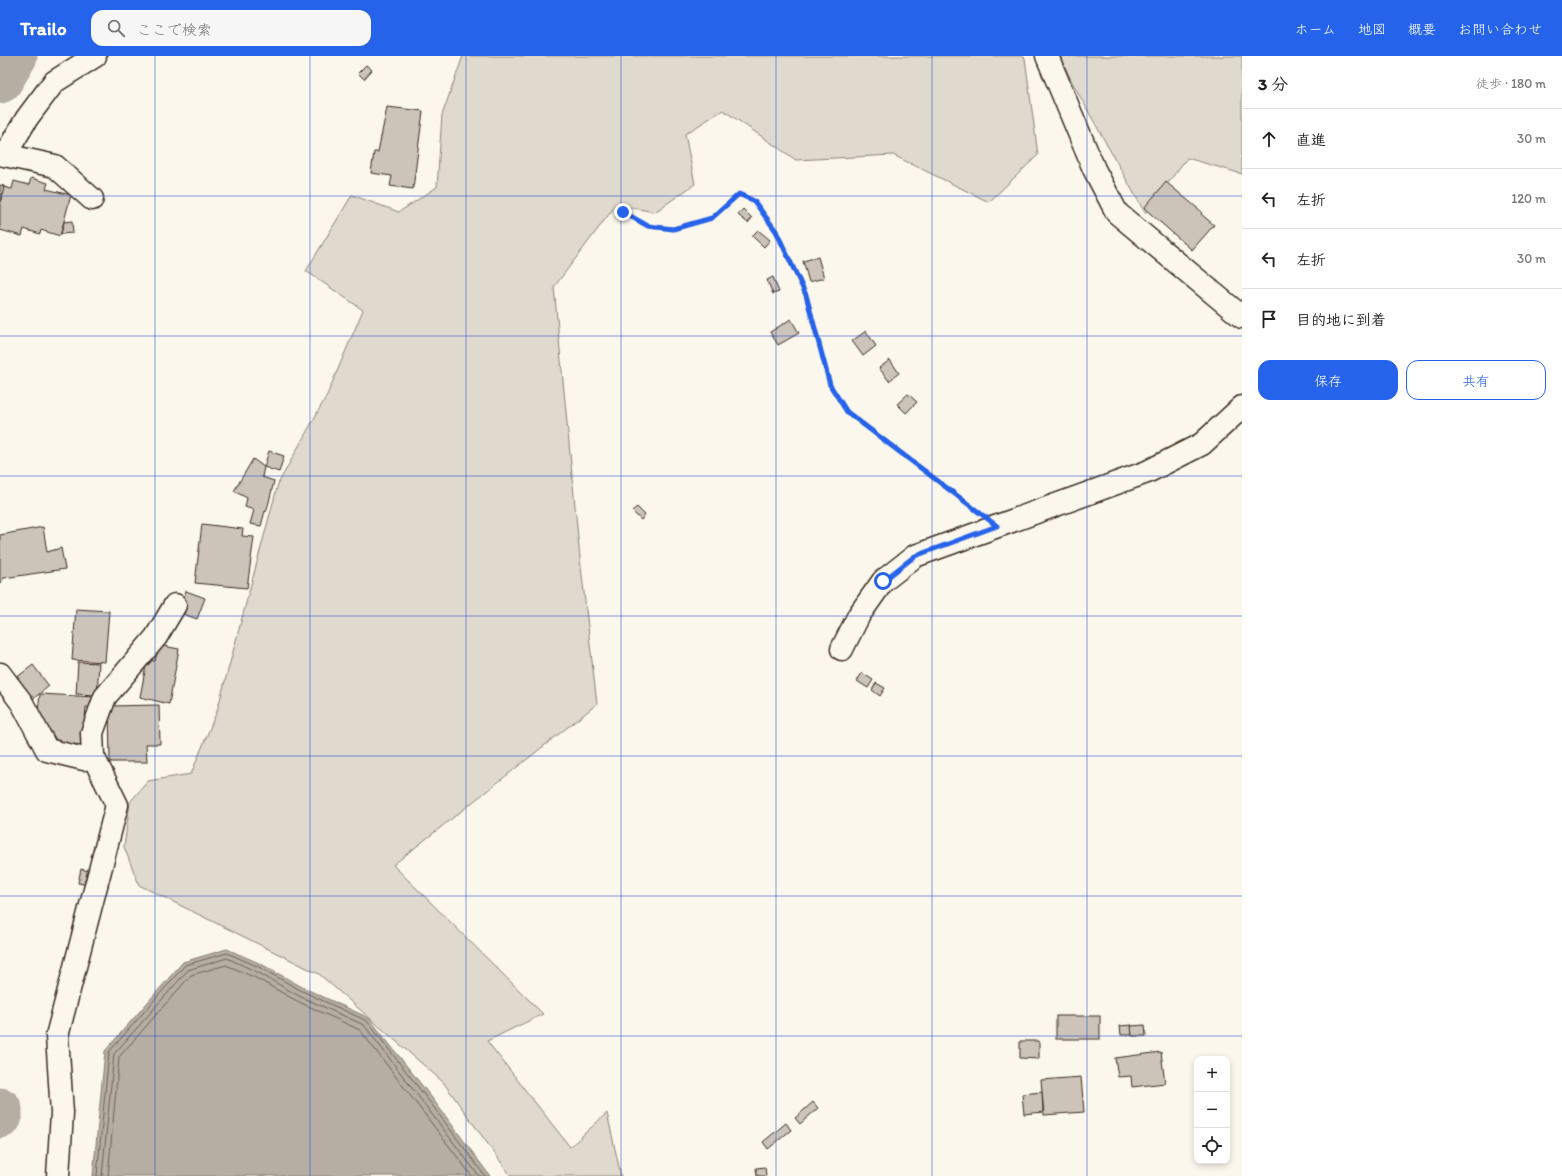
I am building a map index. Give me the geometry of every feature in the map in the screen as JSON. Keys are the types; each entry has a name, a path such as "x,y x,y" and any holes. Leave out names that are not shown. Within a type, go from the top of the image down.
{"street":[{"path":"92,199 55,166 3,154 27,118 54,82 95,56"},
{"path":"1047,56 1094,169 1117,213 1242,317"},
{"path":"842,649 859,615 883,581 915,556 1147,472 1202,444 1242,407"},
{"path":"58,1176 62,1113 57,1036 117,805 93,756 92,733 105,697 156,637 175,605"},
{"path":"0,674 22,703 47,750 84,759 93,756"}],"path":[{"path":"623,212 648,226 673,229 712,218 739,194 754,201 776,231 806,295 830,385 847,412 997,526"}],"shaded area":[{"path":"463,56 1022,56 1025,58 1038,155 989,202 893,155 796,160 723,110 685,134 695,184 655,212 616,205 554,287 580,558 597,704 393,865 543,1014 487,1041 570,1147 607,1113 621,1176 511,1176 443,1082 319,974 139,885 124,847 130,802 148,781 191,774 217,711 278,484 327,395 363,310 306,271 352,195 399,212 437,187 442,115"},
{"path":"1060,56 1242,56 1242,174 1187,158 1145,213 1073,84"}],"water":[{"path":"227,949 261,964 304,988 369,1018 435,1102 490,1176 93,1176 105,1051 183,962"}],"building":[{"path":"366,65 372,70 364,79 358,73"},
{"path":"387,107 423,111 413,189 390,186 392,176 371,173 374,152 378,152"},
{"path":"31,178 48,183 46,189 71,195 60,236 41,230 40,234 24,229 22,236 0,230 0,204 4,187 12,189 14,181 29,185"},
{"path":"1166,182 1202,212 1201,214 1214,225 1192,250 1144,208"},
{"path":"0,185 4,186 0,204"},
{"path":"743,209 752,218 748,223 738,215"},
{"path":"72,221 73,233 61,234 64,222"},
{"path":"758,230 770,240 764,247 752,236"},
{"path":"818,257 824,278 809,282 803,261"},
{"path":"773,277 779,292 773,294 767,280"},
{"path":"791,319 799,333 778,345 770,332"},
{"path":"866,331 876,346 863,356 852,341"},
{"path":"890,360 899,373 889,381 879,368"},
{"path":"908,394 917,402 906,413 897,404"},
{"path":"269,451 284,456 279,472 264,467"},
{"path":"253,459 264,467 262,477 274,481 261,526 250,524 254,510 245,507 247,498 234,491"},
{"path":"637,507 645,515 641,520 632,511"},
{"path":"202,524 243,529 242,536 254,537 247,588 195,583"},
{"path":"43,527 47,552 61,548 65,569 4,578 0,583 0,535"},
{"path":"186,591 205,598 197,619 178,612"},
{"path":"76,609 109,611 105,662 72,660"},
{"path":"158,645 179,649 169,704 140,697 147,660 155,661"},
{"path":"78,662 99,663 97,695 76,694"},
{"path":"33,665 49,686 33,699 16,678"},
{"path":"862,673 873,680 868,688 857,681"},
{"path":"876,683 885,688 880,696 872,690"},
{"path":"40,694 95,697 94,708 86,707 83,745 58,743 38,711"},
{"path":"159,705 160,744 146,744 147,762 110,762 109,706"},
{"path":"81,869 92,872 89,885 78,883"},
{"path":"1056,1016 1100,1016 1100,1039 1056,1039"},
{"path":"1132,1025 1132,1035 1121,1035 1120,1026"},
{"path":"1145,1025 1146,1036 1132,1036 1131,1026"},
{"path":"1020,1041 1039,1041 1039,1059 1020,1058"},
{"path":"1161,1052 1165,1083 1132,1087 1131,1076 1118,1077 1115,1058"},
{"path":"1081,1077 1084,1112 1044,1115 1041,1080"},
{"path":"1042,1092 1043,1112 1024,1114 1022,1094"},
{"path":"813,1102 818,1108 800,1124 795,1118"},
{"path":"786,1123 791,1130 768,1149 763,1142"},
{"path":"765,1167 766,1176 757,1176 756,1168"}],"waterway":[{"path":"0,81 15,56"},
{"path":"0,1110 0,1116"}],"route":[{"path":"623,212 648,226 673,229 712,218 739,194 754,201 776,231 806,295 830,385 847,412 997,526 915,556 883,581"}]}
